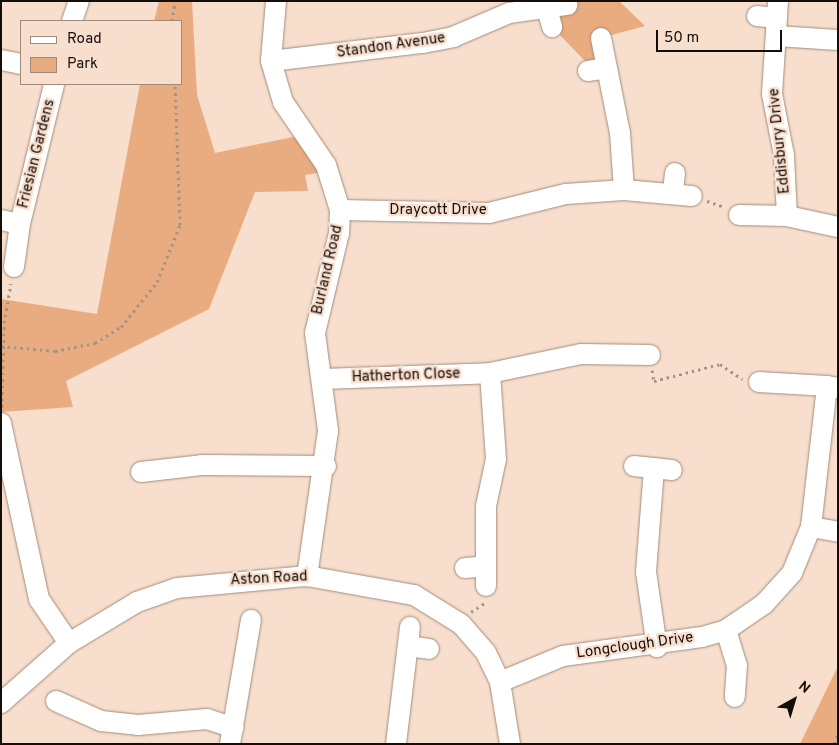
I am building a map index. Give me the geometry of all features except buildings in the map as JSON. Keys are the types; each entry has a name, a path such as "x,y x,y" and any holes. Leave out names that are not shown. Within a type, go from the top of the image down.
{"street":[{"path":"72,20 79,1"},
{"name":"Burland Road","path":"276,1 271,61 283,102 340,210 339,233 314,333 328,431 326,466 307,576"},
{"name":"Standon Avenue","path":"271,61 424,44 453,37 509,13 555,14"},
{"name":"Eddisbury Drive","path":"787,216 784,155 772,94 772,18 838,40"},
{"path":"601,38 598,69 620,133 624,190"},
{"path":"1,60 20,64"},
{"name":"Friesian Gardens","path":"14,267 10,222 54,85"},
{"name":"Draycott Drive","path":"340,210 489,213 566,194 624,190 674,183 692,196"},
{"name":"Eddisbury Drive","path":"740,215 787,216 838,227"},
{"name":"Hatherton Close","path":"322,379 490,373 581,354 650,355"},
{"path":"465,568 486,576 486,506 496,459 490,373"},
{"name":"Longclough Drive","path":"500,682 564,656 657,646 726,630 764,604 792,573 811,527 832,387 760,382"},
{"path":"1,424 7,486 39,599 69,643"},
{"path":"140,472 202,465 326,466"},
{"path":"654,468 646,572 657,646"},
{"path":"811,527 838,532"},
{"name":"Aston Road","path":"1,703 69,643 102,620 177,588 307,576 414,595 461,624 486,653 500,682 510,744"},
{"path":"56,701 101,721 138,726 207,719 232,736 251,620"},
{"path":"726,630 737,665 735,697"},
{"path":"396,744 409,636 430,649"}],"path":[{"path":"172,20 174,1"},
{"path":"2,346 55,351 94,343 121,327 157,282 180,226 175,85"},
{"path":"692,196 740,215"},
{"path":"2,412 2,346 14,267"},
{"path":"650,355 654,381 720,364 733,376 760,382"},
{"path":"461,624 487,599 486,576"},
{"path":"834,744 838,733"}],"green space":[{"path":"159,1 192,1 197,95 215,153 303,135 329,171 305,175 308,191 255,192 209,309 66,381 73,407 1,412 1,299 97,314 140,85 182,85 182,20 154,20"},
{"path":"558,1 619,1 645,26 593,40 598,62 586,62 552,27"},
{"path":"838,666 838,744 800,744"}]}
